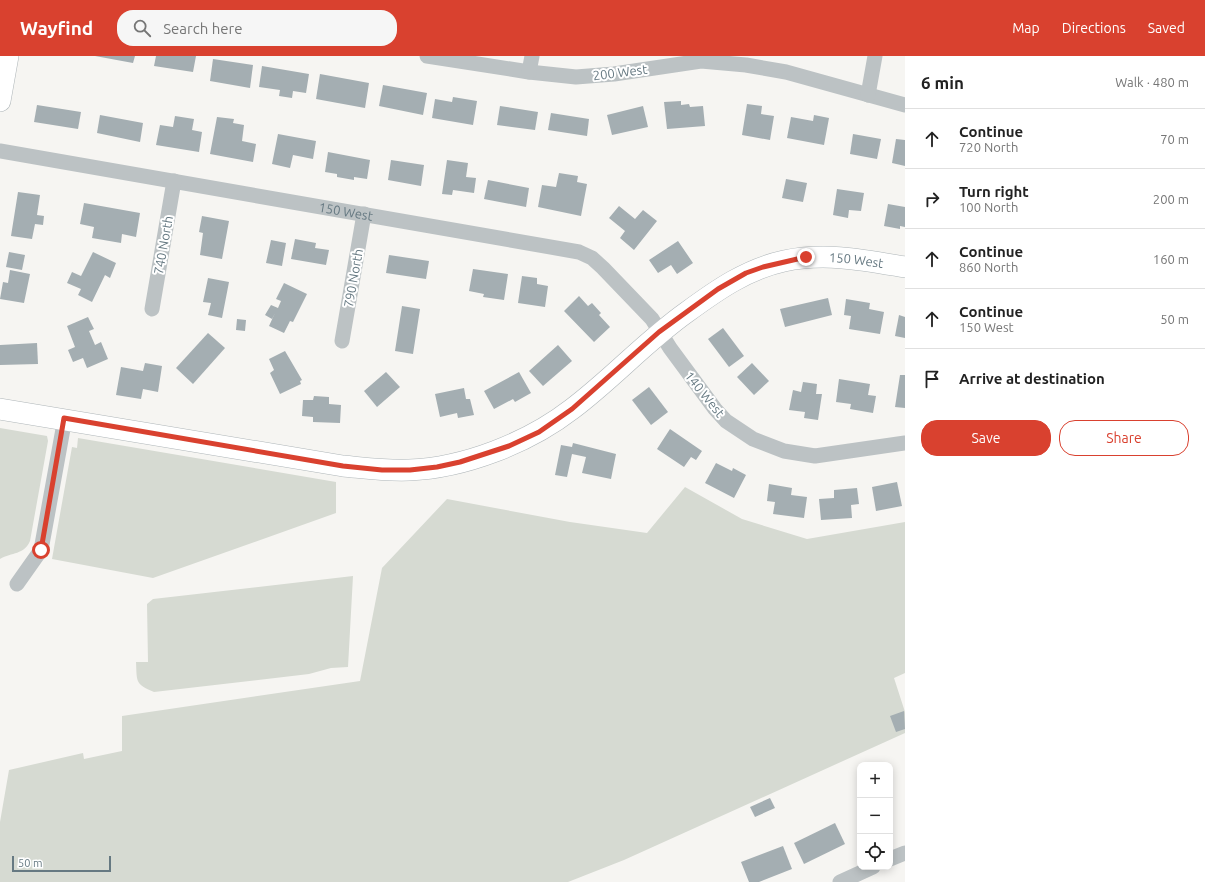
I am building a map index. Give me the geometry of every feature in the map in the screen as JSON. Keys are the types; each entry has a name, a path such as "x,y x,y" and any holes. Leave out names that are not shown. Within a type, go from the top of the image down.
{"street":[{"path":"0,101 8,56"},
{"name":"200 West","path":"427,56 558,76 592,76 701,59 762,67 905,105"},
{"path":"529,72 532,56"},
{"path":"868,95 875,56"},
{"name":"150 West","path":"0,151 174,180 579,252 592,258 603,268 652,319 659,332"},
{"name":"740 North","path":"152,309 174,180"},
{"name":"790 North","path":"342,341 364,214"},
{"name":"150 West","path":"0,408 358,467 382,470 410,470 460,462 509,446 539,432 572,409 659,332 718,289 746,273 763,267 806,257 831,256 905,267"},
{"name":"140 West","path":"659,332 704,394 726,421 740,431 768,446 800,455 815,456 905,443"},
{"path":"17,584 41,550 64,418"},
{"path":"893,858 905,853"},
{"path":"840,882 866,870"}],"shaded area":[{"path":"0,428 47,436 48,441 30,541 21,551 0,559"},
{"path":"78,438 336,482 336,513 153,578 52,559 72,447 77,448"},
{"path":"685,487 742,519 807,539 905,522 905,673 894,678 905,712 905,733 624,860 568,882 0,882 0,822 9,770 83,753 84,759 122,751 122,716 360,681 382,568 447,499 570,522 647,533"},
{"path":"353,576 348,667 331,668 309,674 154,692 143,687 138,682 136,662 148,662 147,604 153,599"}],"building":[{"path":"95,56 135,56 133,63"},
{"path":"156,56 196,56 193,72 154,66"},
{"path":"213,59 253,65 250,88 210,81"},
{"path":"262,66 309,74 306,93 293,91 292,98 279,96 280,90 259,87"},
{"path":"320,74 369,83 365,108 316,99"},
{"path":"383,85 427,93 423,115 379,106"},
{"path":"453,97 477,101 473,125 432,118 435,99 452,102"},
{"path":"681,101 681,105 689,104 690,107 703,106 705,126 667,129 664,102"},
{"path":"747,104 762,106 761,114 774,116 770,140 742,135"},
{"path":"37,105 81,112 78,129 34,122"},
{"path":"500,106 538,112 535,130 497,125"},
{"path":"643,106 648,127 612,135 607,115"},
{"path":"551,113 589,119 587,136 548,130"},
{"path":"100,115 143,123 140,142 97,133"},
{"path":"814,115 829,118 824,145 787,138 791,117 813,121"},
{"path":"175,116 194,119 192,130 202,132 199,152 156,145 160,125 173,127"},
{"path":"217,117 234,119 233,123 244,125 242,141 256,144 253,162 210,154"},
{"path":"278,134 316,141 313,159 293,155 290,168 272,164"},
{"path":"853,134 881,139 877,159 850,154"},
{"path":"896,139 905,140 905,166 892,163"},
{"path":"328,152 370,160 367,179 354,177 354,180 337,177 337,174 325,172"},
{"path":"391,160 424,165 421,186 388,180"},
{"path":"447,160 468,163 466,177 476,178 474,193 453,190 452,195 442,194"},
{"path":"559,173 578,176 577,182 587,184 581,216 538,207 542,185 556,187"},
{"path":"786,179 807,183 803,202 782,198"},
{"path":"488,180 529,188 526,207 484,199"},
{"path":"837,189 864,193 861,211 849,210 848,218 833,215"},
{"path":"18,192 40,195 37,215 44,216 43,225 35,224 32,239 11,236"},
{"path":"84,203 140,213 136,237 122,234 121,243 92,238 94,227 80,224"},
{"path":"888,204 905,207 905,227 900,226 900,229 884,226"},
{"path":"619,206 635,219 643,210 657,221 634,250 620,238 625,231 609,218"},
{"path":"202,216 229,221 222,259 200,255 203,233 199,232"},
{"path":"295,239 316,243 315,248 329,250 326,265 291,259"},
{"path":"271,240 286,243 282,266 266,263"},
{"path":"678,241 693,263 677,274 671,265 658,273 649,260"},
{"path":"9,252 25,255 22,270 6,267"},
{"path":"93,252 116,263 110,278 105,275 92,302 78,295 81,289 67,283 72,272 81,276"},
{"path":"389,255 429,261 426,279 386,273"},
{"path":"473,269 508,274 504,300 483,297 484,294 469,291"},
{"path":"10,270 30,274 24,303 0,299 3,282 8,283"},
{"path":"522,276 537,278 537,284 548,286 545,307 518,303"},
{"path":"208,278 229,282 222,318 208,315 211,303 203,302"},
{"path":"284,283 307,294 293,322 290,321 284,333 269,326 275,313 272,319 265,315 271,305 278,308 281,301 276,299"},
{"path":"579,296 588,306 592,303 601,313 599,315 610,327 594,342 564,311"},
{"path":"828,298 832,315 785,327 780,309"},
{"path":"846,299 870,303 869,309 884,312 880,334 849,329 851,316 844,315"},
{"path":"402,306 420,309 413,354 395,351"},
{"path":"899,315 905,317 905,338 895,336"},
{"path":"88,317 94,329 89,331 95,345 101,342 108,359 87,368 83,358 73,362 68,350 75,347 67,326"},
{"path":"237,319 246,320 245,331 236,330"},
{"path":"723,328 744,356 729,367 708,339"},
{"path":"208,333 225,348 193,384 176,368"},
{"path":"37,343 38,364 0,365 0,345"},
{"path":"558,345 572,361 543,386 529,371"},
{"path":"285,351 302,380 300,381 301,384 280,394 270,373 274,370 269,359"},
{"path":"145,363 162,366 158,392 143,389 141,399 116,395 121,367 143,371"},
{"path":"752,363 769,381 754,395 737,377"},
{"path":"386,372 400,387 377,407 364,391"},
{"path":"519,372 531,393 515,402 513,399 494,409 484,391"},
{"path":"900,375 905,375 905,408 895,407"},
{"path":"839,379 870,384 868,395 876,396 873,413 850,409 851,404 836,402"},
{"path":"803,382 817,384 816,394 822,394 818,420 804,418 805,412 789,410 793,390 801,392"},
{"path":"649,387 668,412 651,425 632,400"},
{"path":"464,388 466,399 470,399 474,415 458,418 457,413 440,417 435,394"},
{"path":"314,396 329,397 329,404 341,405 340,423 313,422 313,417 302,416 303,400 313,400"},
{"path":"670,429 702,451 696,460 691,457 684,467 657,449"},
{"path":"573,443 616,454 611,479 582,473 586,457 572,454 567,477 555,475 561,445 572,447"},
{"path":"716,463 732,471 733,468 746,475 734,498 705,483"},
{"path":"897,482 902,506 876,511 872,487"},
{"path":"769,484 792,488 791,495 807,497 804,518 773,514 775,502 767,501"},
{"path":"857,488 859,504 851,505 852,518 821,520 819,499 834,498 834,490"},
{"path":"904,711 905,729 896,732 890,716"},
{"path":"770,798 775,808 755,817 750,807"},
{"path":"835,823 845,844 804,864 794,843"},
{"path":"783,846 792,869 759,882 749,882 741,862"}],"route":[{"path":"41,550 64,418 343,466 382,470 410,470 437,467 460,462 509,446 539,432 572,409 659,332 718,289 746,273 763,267 806,257"}]}
